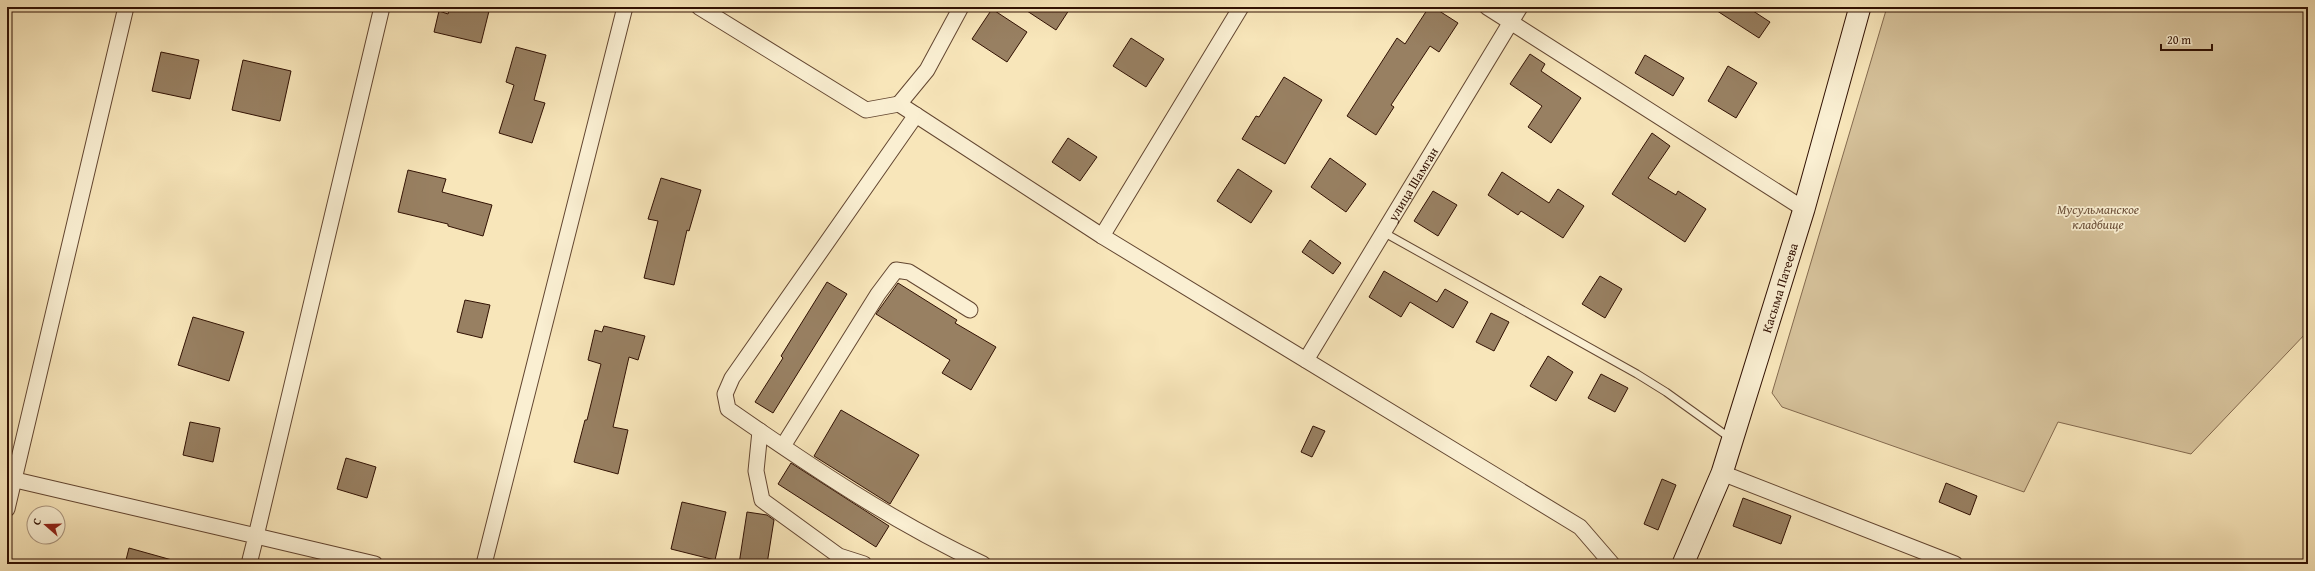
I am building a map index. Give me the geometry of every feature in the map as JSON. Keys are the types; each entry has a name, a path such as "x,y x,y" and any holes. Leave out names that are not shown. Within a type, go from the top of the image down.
{"main road":[{"name":"Касыма Патеева","path":"1683,564 1722,473 1804,209 1860,7"}],"street":[{"path":"7,509 10,479 126,7"},
{"path":"249,564 382,7"},
{"path":"484,564 625,7"},
{"path":"699,7 866,110 899,104 927,70 961,7"},
{"path":"1102,236 1241,7"},
{"path":"1487,7 1804,209"},
{"name":"улица Шамган","path":"1306,360 1520,7"},
{"path":"899,104 1102,236 1580,528 1612,564"},
{"path":"916,115 732,378 725,394 728,409 760,431 900,523 980,563"},
{"path":"783,446 878,294 896,270 910,272 970,310"},
{"path":"760,431 756,471 762,500 839,556 864,564"},
{"path":"1722,473 1955,564"},
{"path":"10,479 375,564"},
{"path":"961,564 980,563"}],"lane":[{"path":"1383,232 1637,374 1666,392 1732,439"}],"green space":[{"name":"Мусульманское кладбище","path":"1887,7 2308,7 2308,331 2191,454 2058,422 2024,492 1782,407 1772,393"}],"building":[{"path":"450,7 490,7 481,43 434,32 439,11 448,14"},
{"path":"1021,7 1071,7 1056,30"},
{"path":"1429,7 1433,7 1458,23 1439,52 1430,46 1391,105 1394,107 1376,135 1347,116 1397,38 1405,44"},
{"path":"1711,7 1747,7 1770,22 1759,38"},
{"path":"992,9 1027,32 1007,62 972,39"},
{"path":"1131,38 1164,59 1146,87 1113,66"},
{"path":"516,47 546,55 534,100 545,103 532,143 499,133 514,85 506,82"},
{"path":"161,52 199,60 190,99 152,91"},
{"path":"1530,54 1545,64 1541,71 1581,98 1551,143 1528,127 1542,106 1510,84"},
{"path":"1645,55 1684,78 1673,96 1635,73"},
{"path":"243,60 291,71 280,121 232,110"},
{"path":"1728,66 1757,83 1736,118 1708,101"},
{"path":"1284,77 1322,100 1285,164 1242,139 1256,116 1259,117"},
{"path":"1652,133 1670,146 1648,178 1676,195 1678,191 1706,209 1685,242 1612,194"},
{"path":"1068,138 1097,157 1080,181 1052,162"},
{"path":"1330,158 1366,184 1346,212 1311,187"},
{"path":"1238,169 1272,191 1251,223 1217,201"},
{"path":"408,170 446,179 442,192 492,205 483,236 448,226 448,224 398,212"},
{"path":"1502,172 1549,203 1558,189 1584,206 1563,238 1521,211 1518,215 1488,195"},
{"path":"661,178 701,190 689,231 687,230 674,285 644,278 658,221 648,219"},
{"path":"1433,191 1457,205 1438,236 1414,221"},
{"path":"1310,240 1341,263 1333,274 1302,252"},
{"path":"1384,271 1437,302 1445,289 1468,302 1453,328 1410,302 1401,317 1369,297"},
{"path":"1600,276 1622,289 1605,318 1582,304"},
{"path":"827,282 847,294 773,413 755,402 783,358 781,356"},
{"path":"898,283 957,320 955,323 996,347 971,390 942,373 950,360 876,314"},
{"path":"465,300 490,305 482,338 457,332"},
{"path":"1491,313 1509,322 1494,351 1476,342"},
{"path":"193,317 244,332 229,381 178,365"},
{"path":"604,326 645,336 638,360 629,357 613,427 628,430 618,474 574,462 585,420 587,420 601,364 588,360 595,330 602,332"},
{"path":"1548,356 1573,372 1556,401 1530,386"},
{"path":"1601,374 1628,388 1615,412 1588,398"},
{"path":"841,410 919,455 890,504 814,456"},
{"path":"190,422 220,428 213,462 183,455"},
{"path":"1313,426 1325,431 1312,457 1301,452"},
{"path":"346,458 376,467 367,498 337,489"},
{"path":"791,463 889,526 876,547 778,484"},
{"path":"1662,479 1676,485 1658,530 1644,524"},
{"path":"1946,483 1977,496 1970,515 1939,502"},
{"path":"1743,498 1791,516 1781,544 1733,526"},
{"path":"682,502 726,512 715,560 671,549"},
{"path":"747,512 767,515 774,520 767,564 739,564"},
{"path":"129,548 172,560 172,564 125,564"}]}
